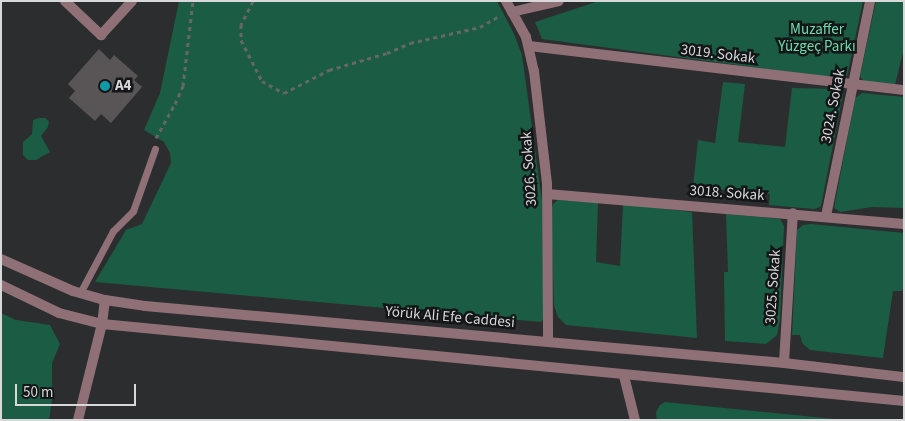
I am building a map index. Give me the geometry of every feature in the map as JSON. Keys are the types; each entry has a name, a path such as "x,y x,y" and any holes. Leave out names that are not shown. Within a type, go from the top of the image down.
{"street":[{"path":"65,1 101,35 132,1"},
{"path":"509,6 559,1"},
{"name":"3024. Sokak","path":"826,216 870,1"},
{"name":"3026. Sokak","path":"509,6 522,28 529,46 535,81 547,194 548,341"},
{"name":"3019. Sokak","path":"529,46 904,90"},
{"name":"3018. Sokak","path":"547,194 793,213 904,224"},
{"name":"3025. Sokak","path":"784,363 793,213"},
{"name":"Yörük Ali Efe Caddesi","path":"1,259 80,293 105,300 145,306 784,363 904,377"},
{"path":"1,285 59,313 102,324 624,376 904,401"},
{"path":"78,420 102,324 105,300"},
{"path":"624,376 635,420"}],"lane":[{"path":"80,293 113,231 133,211 154,149"}],"path":[{"path":"154,149 156,138 183,86 193,1"},
{"path":"253,1 240,25 241,40 262,81 284,92 329,70 388,53 410,43 480,27 500,17 509,6"}],"green space":[{"path":"179,1 497,1 514,34 522,55 542,201 544,318 541,322 95,282 126,230 142,224 171,163 170,153 164,142 144,130 160,93"},
{"name":"Muzaffer Yüzgeç Parkı","path":"599,1 863,1 847,76 842,79 542,39 535,22"},
{"path":"876,1 904,1 904,48 895,85 863,81 860,76"},
{"path":"723,82 745,84 738,142 785,147 792,88 836,89 843,94 821,206 814,209 769,205 770,194 693,187 698,140 715,143"},
{"path":"862,93 904,97 904,208 872,207 840,212 834,208 855,98"},
{"path":"45,118 49,121 48,127 41,136 50,152 36,160 28,160 23,155 23,142 32,134 33,120"},
{"path":"558,200 598,203 596,262 620,266 623,204 692,212 697,338 566,325 558,317 554,306 551,212 553,204"},
{"path":"726,214 780,219 784,226 780,320 777,335 766,344 725,341 724,272 728,272"},
{"path":"811,224 904,233 904,286 902,291 893,291 883,358 810,350 802,343 800,335 792,335 797,230 803,225"},
{"path":"1,313 16,320 50,325 60,344 52,363 52,400 49,420 1,420"},
{"path":"665,402 845,420 657,420 656,412 660,405"}],"building":[{"name":"A4","path":"99,49 110,60 114,55 138,76 134,80 142,87 111,123 101,114 95,121 69,98 75,91 68,84"}],"place":[{"name":"A4","path":"105,86"}]}
